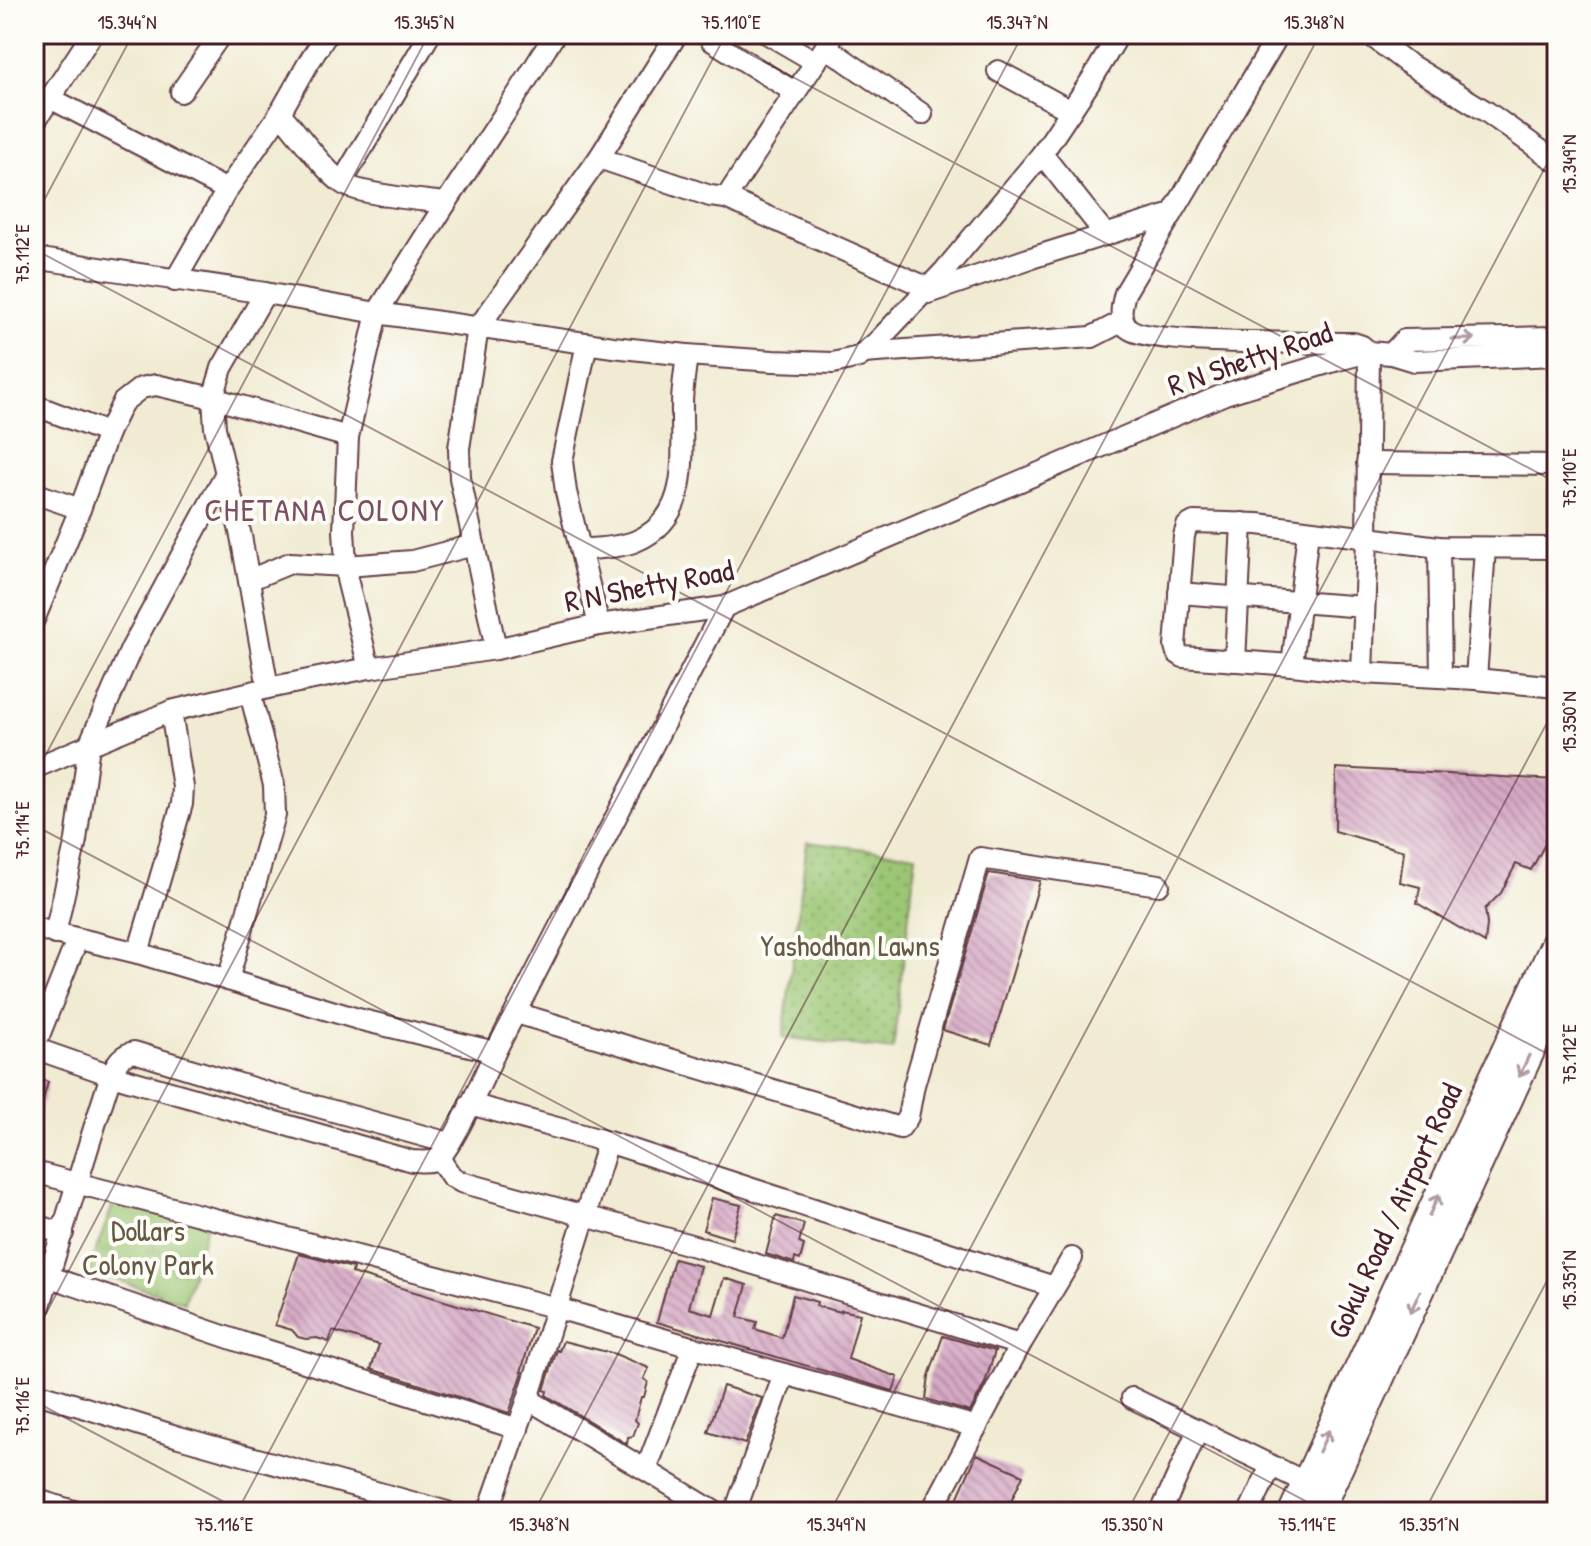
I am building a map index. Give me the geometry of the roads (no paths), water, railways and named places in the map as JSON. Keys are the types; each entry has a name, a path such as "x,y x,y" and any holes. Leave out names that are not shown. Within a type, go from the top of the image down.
{"main road":[{"name":"Gokul Road / Airport Road","path":"1319,1512 1542,1017 1557,938"},
{"name":"Gokul Road / Airport Road","path":"1292,1512 1542,1017 1557,995"}],"street":[{"path":"34,123 92,34"},
{"path":"181,92 221,34"},
{"path":"175,281 227,190 280,113 327,34"},
{"path":"342,182 430,34"},
{"path":"369,668 347,579 344,531 348,437 377,313 555,34"},
{"path":"496,649 460,478 459,448 478,328 599,158 677,34"},
{"path":"768,34 828,42 922,114"},
{"path":"34,258 587,343 687,355 833,363 859,357 925,291 1042,154 1119,34"},
{"path":"1279,34 1125,293 1121,306 1123,321 1128,328 1139,334 1171,340 1353,343 1369,352 1362,673"},
{"path":"1369,34 1407,63 1487,112 1557,162"},
{"path":"711,40 796,93"},
{"path":"726,198 828,42"},
{"path":"998,71 1071,111"},
{"path":"50,98 227,190"},
{"path":"280,113 327,169 352,188 446,203"},
{"path":"1042,154 1106,235"},
{"path":"599,158 710,196 726,198 925,291 1172,214"},
{"path":"228,980 275,815 249,580 215,428 213,398 222,368 265,293"},
{"path":"863,353 1092,337 1123,321"},
{"name":"R N Shetty Road","path":"34,768 171,711 369,668 496,649 599,625 724,607 1225,394 1369,352 1391,354 1404,340 1553,346"},
{"path":"587,343 562,461 566,492 599,625"},
{"path":"581,550 636,541 658,527 674,506 682,481 682,401 687,355"},
{"path":"34,620 108,433 123,402 141,388 156,385 213,398 348,437"},
{"path":"34,405 108,433"},
{"path":"1367,463 1557,465"},
{"path":"55,934 76,840 89,745 131,649 226,473"},
{"path":"34,493 80,509"},
{"path":"1557,548 1439,547 1242,523 1194,522 1187,526 1184,536 1175,646 1177,653 1183,657 1557,687"},
{"path":"1235,661 1242,523"},
{"path":"1292,665 1308,532"},
{"path":"249,580 290,563 346,566 412,561 474,545"},
{"path":"1439,547 1441,677"},
{"path":"1476,679 1485,548"},
{"path":"1179,593 1364,607"},
{"path":"77,940 34,1048 111,1075 412,1161 428,1162 444,1151 470,1104 724,607"},
{"path":"138,953 182,804 183,787 171,711"},
{"path":"516,1013 900,1128 908,1117 914,1085 980,858 1159,885"},
{"path":"34,928 138,953 358,1019 495,1052"},
{"path":"35,1321 111,1075 125,1054 134,1052 279,1096 444,1151"},
{"path":"470,1104 608,1142 1054,1287"},
{"path":"485,1512 490,1507 528,1399 608,1142"},
{"path":"444,1151 444,1168 461,1182 698,1247 1020,1345"},
{"path":"34,1172 557,1308 977,1427"},
{"path":"34,1225 63,1233"},
{"path":"931,1512 1020,1345 1072,1258"},
{"path":"50,1277 247,1344 518,1429"},
{"path":"646,1470 693,1347"},
{"path":"735,1512 784,1374"},
{"path":"34,1392 435,1510"},
{"path":"1132,1398 1305,1482"},
{"path":"528,1399 715,1512"},
{"path":"1161,1512 1198,1430"},
{"path":"1249,1512 1271,1466"},
{"path":"34,1499 77,1512"}],"district":[{"name":"CHETANA COLONY","path":"325,510"}],"park label":[{"name":"Yashodhan Lawns","path":"850,946"},
{"name":"Dollars Colony Park","path":"148,1248"}]}
